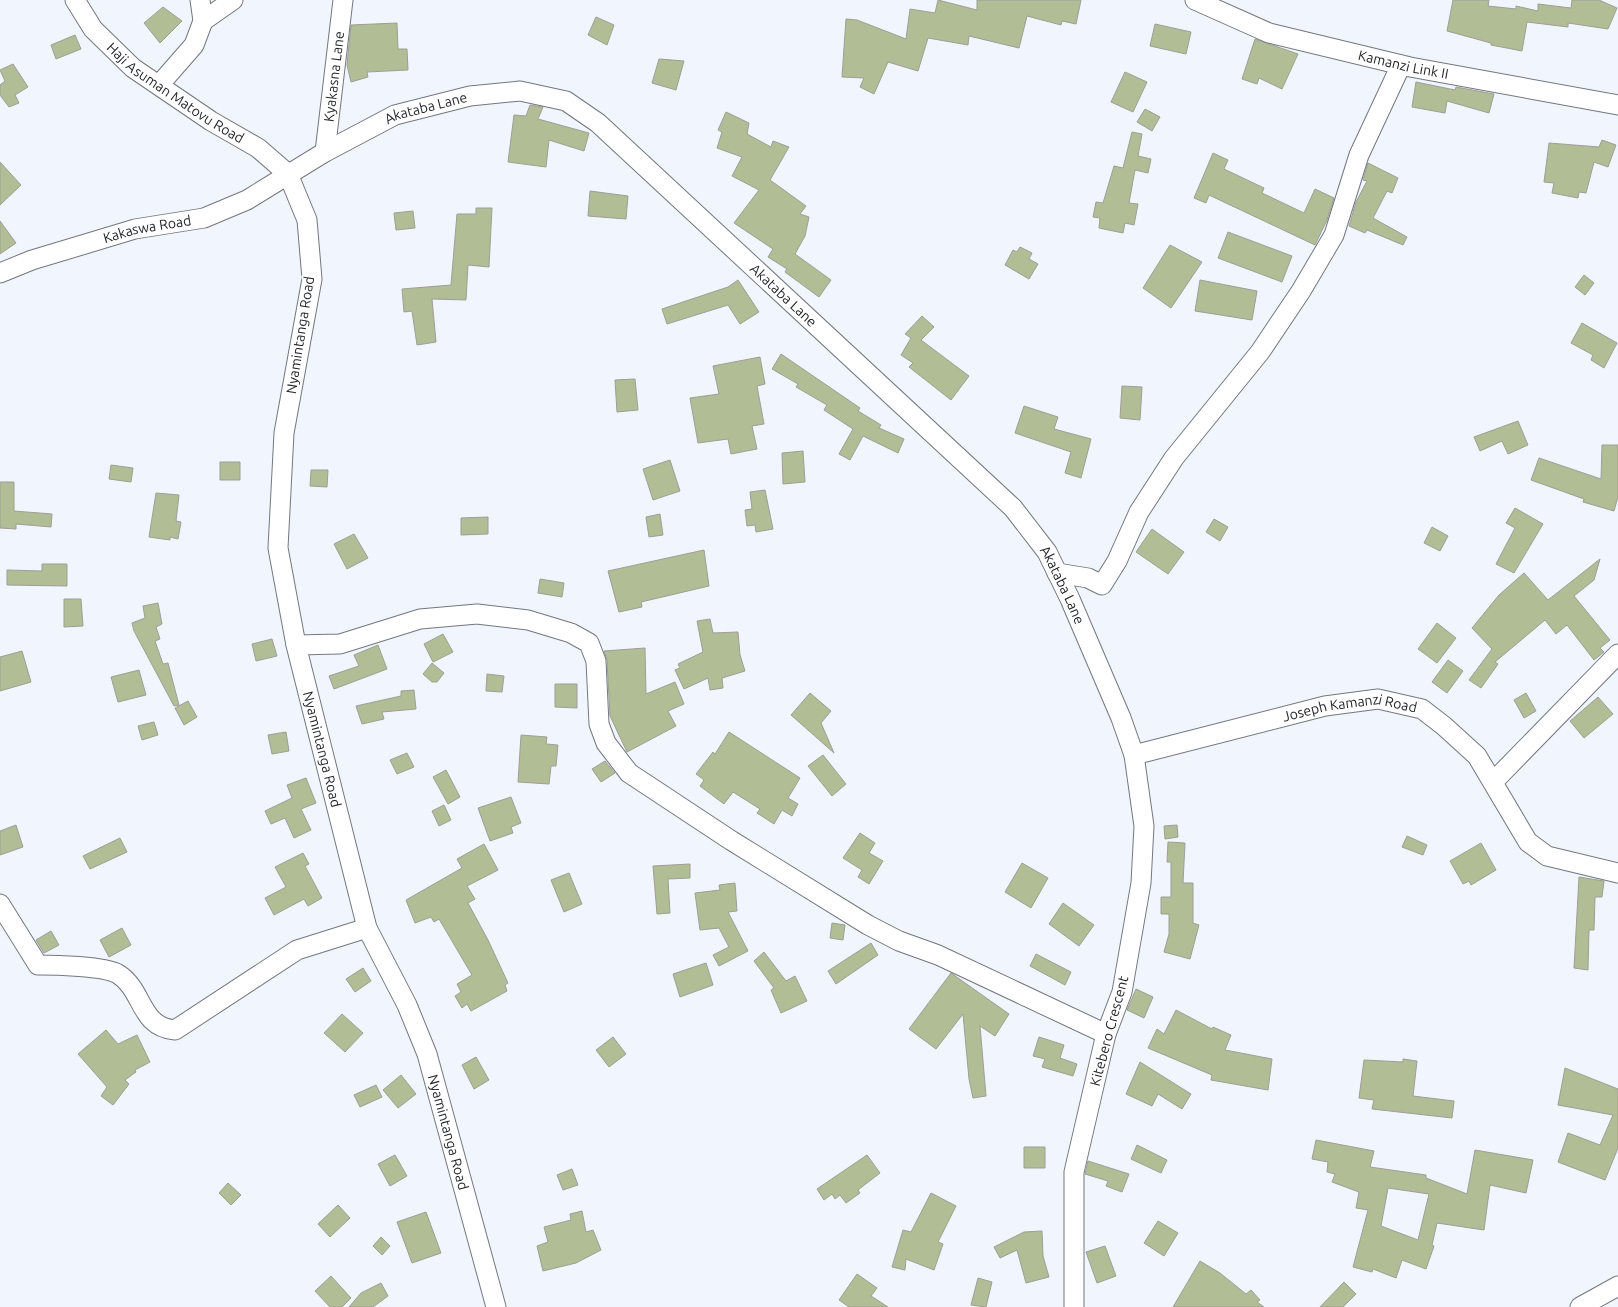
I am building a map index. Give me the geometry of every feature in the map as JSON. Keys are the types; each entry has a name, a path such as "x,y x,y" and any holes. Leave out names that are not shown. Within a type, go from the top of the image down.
{"street":[{"name":"Haji Asuman Matovu Road","path":"75,0 93,29 132,68 211,121 258,148 288,174"},
{"path":"158,85 194,45 203,21 200,0"},
{"path":"203,21 233,0"},
{"name":"Kyakasna Lane","path":"325,152 343,0"},
{"name":"Kamanzi Link II","path":"1195,0 1269,33 1402,65 1618,105"},
{"path":"1057,573 1088,578 1102,585 1117,561 1139,512 1174,458 1266,345 1334,236 1359,155 1402,65"},
{"name":"Akataba Lane","path":"288,174 395,115 470,96 520,91 566,101 598,123 1013,508 1047,552 1121,718 1134,755"},
{"name":"Kakaswa Road","path":"0,273 32,260 135,229 204,218 247,200 288,174"},
{"name":"Nyamintanga Road","path":"288,174 307,220 312,279 284,433 278,548 296,645 367,928 407,1005 427,1054 496,1307"},
{"path":"296,645 340,644 420,619 477,614 528,620 571,633 589,642 596,661 599,724 606,743 629,773 732,841 868,925 899,941 938,955 1106,1034"},
{"path":"1493,782 1618,654"},
{"name":"Joseph Kamanzi Road","path":"1134,755 1325,706 1378,699 1422,709 1444,726 1476,756 1528,842 1547,856 1618,873"},
{"name":"Kitebero Crescent","path":"1074,1307 1074,1172 1106,1034 1122,992 1141,883 1144,826 1134,755"},
{"path":"0,904 38,965 62,965 117,973 130,985 148,1016 162,1029 176,1030 297,950 367,928"},
{"path":"1580,1307 1618,1286"}],"building":[{"path":"938,0 977,10 977,0 1081,0 1076,24 1062,21 1061,25 1027,16 1019,48 969,36 968,45 928,38 918,71 888,62 874,94 860,87 864,78 842,77 846,19 857,20 906,39 910,9 935,13"},
{"path":"1453,0 1489,0 1488,6 1516,9 1516,6 1538,11 1538,4 1571,8 1572,0 1599,0 1617,8 1608,29 1568,23 1568,27 1527,22 1522,51 1491,45 1491,43 1447,31"},
{"path":"163,7 182,21 160,43 144,23"},
{"path":"596,17 614,25 607,45 588,35"},
{"path":"397,23 398,49 407,49 408,70 367,72 368,77 351,82 347,65 351,25"},
{"path":"1155,24 1191,32 1186,54 1150,46"},
{"path":"75,35 81,49 56,59 51,45"},
{"path":"1255,39 1298,54 1282,89 1259,78 1257,84 1242,79"},
{"path":"659,59 684,61 676,90 652,83"},
{"path":"13,64 28,87 15,95 19,103 9,107 0,95 0,85 5,81 0,70"},
{"path":"1125,72 1147,82 1133,112 1111,102"},
{"path":"1416,82 1455,90 1456,87 1494,94 1489,113 1447,101 1445,113 1412,107"},
{"path":"530,105 543,107 538,119 589,133 584,151 549,140 546,167 508,162 514,115 526,116"},
{"path":"1145,109 1160,117 1152,131 1137,122"},
{"path":"726,112 749,123 747,134 771,147 773,141 789,147 770,180 806,206 800,214 809,217 805,236 795,254 831,280 819,297 785,272 787,269 768,257 773,249 734,223 759,190 732,176 742,157 717,148 722,132 718,130"},
{"path":"1132,132 1142,134 1138,156 1151,159 1148,173 1135,170 1129,203 1138,204 1134,225 1125,223 1123,233 1099,228 1100,218 1093,217 1096,202 1103,203 1114,166 1123,168"},
{"path":"1602,140 1616,145 1608,167 1594,162 1586,193 1579,192 1578,198 1552,193 1554,183 1544,182 1549,143 1599,147"},
{"path":"1213,153 1228,160 1224,169 1264,188 1262,193 1304,213 1315,189 1334,198 1327,220 1315,245 1209,195 1206,203 1194,198"},
{"path":"0,162 21,185 0,205"},
{"path":"1368,163 1398,178 1392,193 1387,191 1373,218 1407,237 1403,245 1367,230 1365,233 1349,226 1356,202 1367,181 1363,180"},
{"path":"590,191 628,196 626,219 588,216"},
{"path":"476,208 492,208 489,267 468,265 466,300 432,299 436,342 417,345 412,311 404,312 402,289 451,285 457,214 476,214"},
{"path":"413,211 415,228 396,230 394,213"},
{"path":"0,221 16,243 0,254"},
{"path":"1228,232 1292,256 1282,282 1218,258"},
{"path":"1170,245 1202,262 1171,308 1143,288"},
{"path":"1020,247 1032,253 1029,259 1038,264 1029,279 1005,265 1013,250 1017,252"},
{"path":"1584,275 1594,283 1585,295 1575,287"},
{"path":"738,280 759,312 740,324 728,305 667,324 662,309 728,287"},
{"path":"1200,280 1257,291 1252,320 1195,311"},
{"path":"922,316 934,327 921,340 969,376 951,400 909,367 913,363 901,355 911,338 905,334"},
{"path":"1582,323 1617,343 1604,368 1591,360 1593,355 1571,343"},
{"path":"781,354 860,408 858,411 881,425 879,428 904,439 898,453 863,436 850,460 839,454 853,429 824,410 827,405 796,387 798,384 772,369"},
{"path":"760,357 765,384 757,386 764,424 752,426 757,449 731,454 728,439 698,443 690,398 719,394 713,366"},
{"path":"635,379 638,410 617,412 615,380"},
{"path":"1122,386 1142,387 1140,420 1120,418"},
{"path":"1024,406 1058,417 1054,429 1091,439 1081,478 1065,473 1071,452 1015,433"},
{"path":"1518,421 1528,445 1508,454 1502,441 1480,451 1474,437"},
{"path":"1602,445 1618,445 1618,497 1614,511 1583,502 1584,499 1531,480 1539,458 1601,479"},
{"path":"803,451 805,482 783,484 782,453"},
{"path":"670,460 680,491 653,500 643,469"},
{"path":"220,462 240,462 240,480 220,480"},
{"path":"111,465 133,468 131,482 109,479"},
{"path":"311,470 328,470 327,487 310,486"},
{"path":"0,482 14,482 14,511 52,514 51,527 16,524 16,529 0,528"},
{"path":"765,490 773,529 756,532 755,525 747,526 745,510 752,509 750,492"},
{"path":"156,493 179,495 176,521 181,522 178,539 170,537 170,540 149,537"},
{"path":"1515,508 1543,524 1514,573 1496,564 1515,528 1506,523"},
{"path":"660,514 663,535 649,537 646,517"},
{"path":"488,517 488,534 461,535 461,518"},
{"path":"1214,519 1228,527 1220,541 1206,532"},
{"path":"1432,527 1448,536 1440,551 1424,543"},
{"path":"1152,529 1184,552 1168,574 1136,552"},
{"path":"354,534 368,558 347,569 334,544"},
{"path":"704,550 709,586 641,602 642,607 619,612 608,571"},
{"path":"1600,559 1594,580 1574,596 1610,640 1600,648 1604,652 1594,660 1567,625 1556,634 1545,620 1495,662 1498,664 1481,688 1469,680 1492,649 1472,628 1499,595 1524,573 1548,600"},
{"path":"42,564 67,564 67,586 7,585 7,570 42,571"},
{"path":"540,579 564,583 562,597 538,593"},
{"path":"64,599 81,599 83,626 64,627"},
{"path":"158,603 162,624 156,627 160,639 155,641 163,664 168,663 179,705 174,706 134,631 132,623 145,618 143,606"},
{"path":"710,619 713,633 738,632 740,655 745,671 722,678 723,688 710,690 708,678 684,689 675,670 680,668 678,664 703,652 697,621"},
{"path":"1437,623 1456,638 1437,663 1418,649"},
{"path":"443,634 453,652 433,662 424,644"},
{"path":"272,639 277,656 256,661 252,644"},
{"path":"378,645 387,669 334,689 329,676 359,666 354,655"},
{"path":"645,648 646,694 675,682 684,704 668,711 676,726 627,752 610,716 607,660 604,651"},
{"path":"22,651 31,682 0,691 0,657"},
{"path":"1448,660 1463,671 1447,693 1432,682"},
{"path":"432,663 444,673 437,682 432,682 423,674"},
{"path":"139,670 146,695 118,702 111,677"},
{"path":"487,674 504,676 502,692 486,691"},
{"path":"555,684 577,684 577,708 555,707"},
{"path":"414,690 416,709 382,712 384,719 362,724 356,706 401,696 401,691"},
{"path":"810,693 831,711 821,723 834,753 791,715"},
{"path":"1526,693 1536,711 1524,718 1514,700"},
{"path":"1598,697 1613,714 1584,738 1570,721"},
{"path":"188,701 197,717 184,725 175,708"},
{"path":"154,722 158,735 142,740 138,726"},
{"path":"286,732 289,751 272,754 268,735"},
{"path":"729,732 800,778 788,798 798,804 792,816 782,810 774,824 757,813 760,809 733,792 724,804 700,786 704,780 696,774 713,752 715,754"},
{"path":"521,735 547,737 546,744 558,745 556,766 551,766 549,784 518,782"},
{"path":"407,753 414,767 397,774 390,760"},
{"path":"823,755 846,784 832,796 808,766"},
{"path":"605,761 615,773 601,782 592,769"},
{"path":"446,770 460,797 448,804 433,777"},
{"path":"306,778 316,803 301,809 311,830 294,838 285,818 271,824 265,811 292,798 287,785"},
{"path":"511,797 521,823 511,827 513,833 490,841 478,808"},
{"path":"444,805 451,820 439,826 432,811"},
{"path":"16,825 23,847 0,855 0,831"},
{"path":"1177,825 1178,837 1165,839 1164,826"},
{"path":"860,833 875,843 869,853 883,861 869,884 858,877 862,870 843,858"},
{"path":"1407,836 1427,845 1423,855 1402,847"},
{"path":"120,838 127,852 90,869 83,856"},
{"path":"1168,842 1185,843 1183,883 1193,883 1193,923 1199,925 1190,959 1164,952 1169,934 1169,914 1161,914 1161,897 1171,897 1171,862 1167,862"},
{"path":"1481,843 1496,870 1471,885 1469,881 1463,884 1450,861"},
{"path":"484,844 498,870 467,886 475,899 468,903 508,983 505,985 507,991 471,1011 467,1004 462,1008 455,996 461,992 457,984 472,975 439,919 434,922 431,917 415,923 406,900 462,868 457,859"},
{"path":"303,853 309,864 305,866 322,898 308,906 304,899 274,915 265,898 286,887 275,867"},
{"path":"1022,863 1048,878 1031,908 1005,892"},
{"path":"690,864 690,878 668,879 670,913 657,914 653,866"},
{"path":"569,873 582,904 564,912 551,880"},
{"path":"1579,877 1604,881 1602,897 1595,897 1594,930 1589,930 1588,970 1574,968"},
{"path":"735,883 737,911 728,912 748,951 719,966 713,955 729,947 719,928 700,930 695,893 720,890 719,885"},
{"path":"1063,903 1094,925 1079,946 1049,924"},
{"path":"832,923 845,925 843,940 830,938"},
{"path":"122,928 131,945 109,957 100,940"},
{"path":"51,931 59,945 44,953 36,940"},
{"path":"871,943 878,955 836,984 828,971"},
{"path":"764,952 786,981 795,976 807,1001 781,1013 771,990 774,988 754,961"},
{"path":"1036,954 1071,972 1065,985 1030,966"},
{"path":"706,963 713,985 680,997 673,974"},
{"path":"363,968 371,981 355,992 346,979"},
{"path":"951,973 1009,1014 995,1036 980,1026 986,1096 973,1098 969,1079 963,1014 936,1049 909,1029"},
{"path":"1136,989 1153,997 1144,1018 1127,1010"},
{"path":"1176,1010 1212,1029 1213,1027 1231,1035 1225,1050 1272,1059 1268,1090 1211,1080 1212,1075 1148,1048 1157,1029 1164,1034"},
{"path":"342,1014 363,1033 345,1052 324,1033"},
{"path":"106,1030 118,1044 137,1035 150,1062 135,1070 136,1072 125,1080 129,1084 113,1105 101,1096 107,1087 78,1054"},
{"path":"613,1037 626,1054 609,1067 596,1050"},
{"path":"1039,1037 1064,1045 1060,1058 1077,1064 1073,1076 1042,1067 1045,1059 1033,1056"},
{"path":"476,1057 489,1080 474,1089 462,1065"},
{"path":"1403,1059 1417,1061 1413,1096 1454,1101 1452,1118 1372,1109 1374,1100 1359,1098 1364,1060 1403,1062"},
{"path":"1140,1062 1191,1094 1182,1109 1158,1094 1152,1106 1126,1094"},
{"path":"1565,1068 1618,1089 1618,1148 1605,1180 1558,1162 1568,1133 1600,1145 1613,1115 1558,1105"},
{"path":"401,1075 416,1094 398,1108 383,1090"},
{"path":"376,1085 382,1097 360,1107 354,1095"},
{"path":"1316,1140 1374,1151 1370,1167 1426,1175 1426,1178 1467,1194 1475,1150 1533,1160 1526,1193 1490,1185 1484,1230 1437,1223 1432,1245 1434,1246 1426,1269 1402,1260 1396,1278 1373,1269 1372,1272 1353,1267 1368,1210 1356,1208 1359,1192 1332,1182 1335,1174 1327,1172 1328,1162 1312,1159","holes":["1388,1188 1429,1194 1418,1240 1381,1226"]},
{"path":"1137,1145 1167,1160 1161,1173 1131,1159"},
{"path":"1024,1147 1045,1147 1045,1168 1024,1168"},
{"path":"395,1155 407,1176 390,1186 378,1164"},
{"path":"867,1155 880,1173 858,1190 860,1193 846,1203 840,1195 835,1199 832,1194 824,1200 817,1189"},
{"path":"1088,1161 1129,1174 1122,1192 1106,1186 1108,1181 1085,1174"},
{"path":"572,1169 578,1185 563,1190 557,1175"},
{"path":"228,1183 241,1195 231,1205 219,1193"},
{"path":"931,1193 956,1206 938,1242 943,1244 934,1270 906,1259 905,1270 892,1267 903,1230 911,1232"},
{"path":"338,1205 350,1218 330,1237 318,1224"},
{"path":"582,1211 586,1232 593,1230 601,1250 576,1263 543,1271 537,1246 548,1242 544,1227 571,1220 570,1214"},
{"path":"426,1212 441,1253 412,1263 397,1222"},
{"path":"1158,1221 1178,1233 1164,1256 1144,1243"},
{"path":"1042,1231 1043,1256 1049,1277 1026,1283 1017,1250 1000,1258 994,1247 1024,1232"},
{"path":"381,1237 390,1246 382,1255 373,1246"},
{"path":"1105,1246 1116,1276 1097,1283 1086,1252"},
{"path":"1200,1261 1220,1273 1246,1294 1251,1290 1260,1300 1257,1302 1264,1307 1173,1307"},
{"path":"857,1274 877,1288 871,1296 888,1307 849,1307 839,1300"},
{"path":"331,1276 351,1298 342,1307 330,1307 315,1291"},
{"path":"978,1278 992,1282 986,1307 971,1305"},
{"path":"1344,1282 1356,1294 1343,1307 1320,1307"},
{"path":"381,1283 388,1296 373,1307 349,1307 361,1293"}]}
